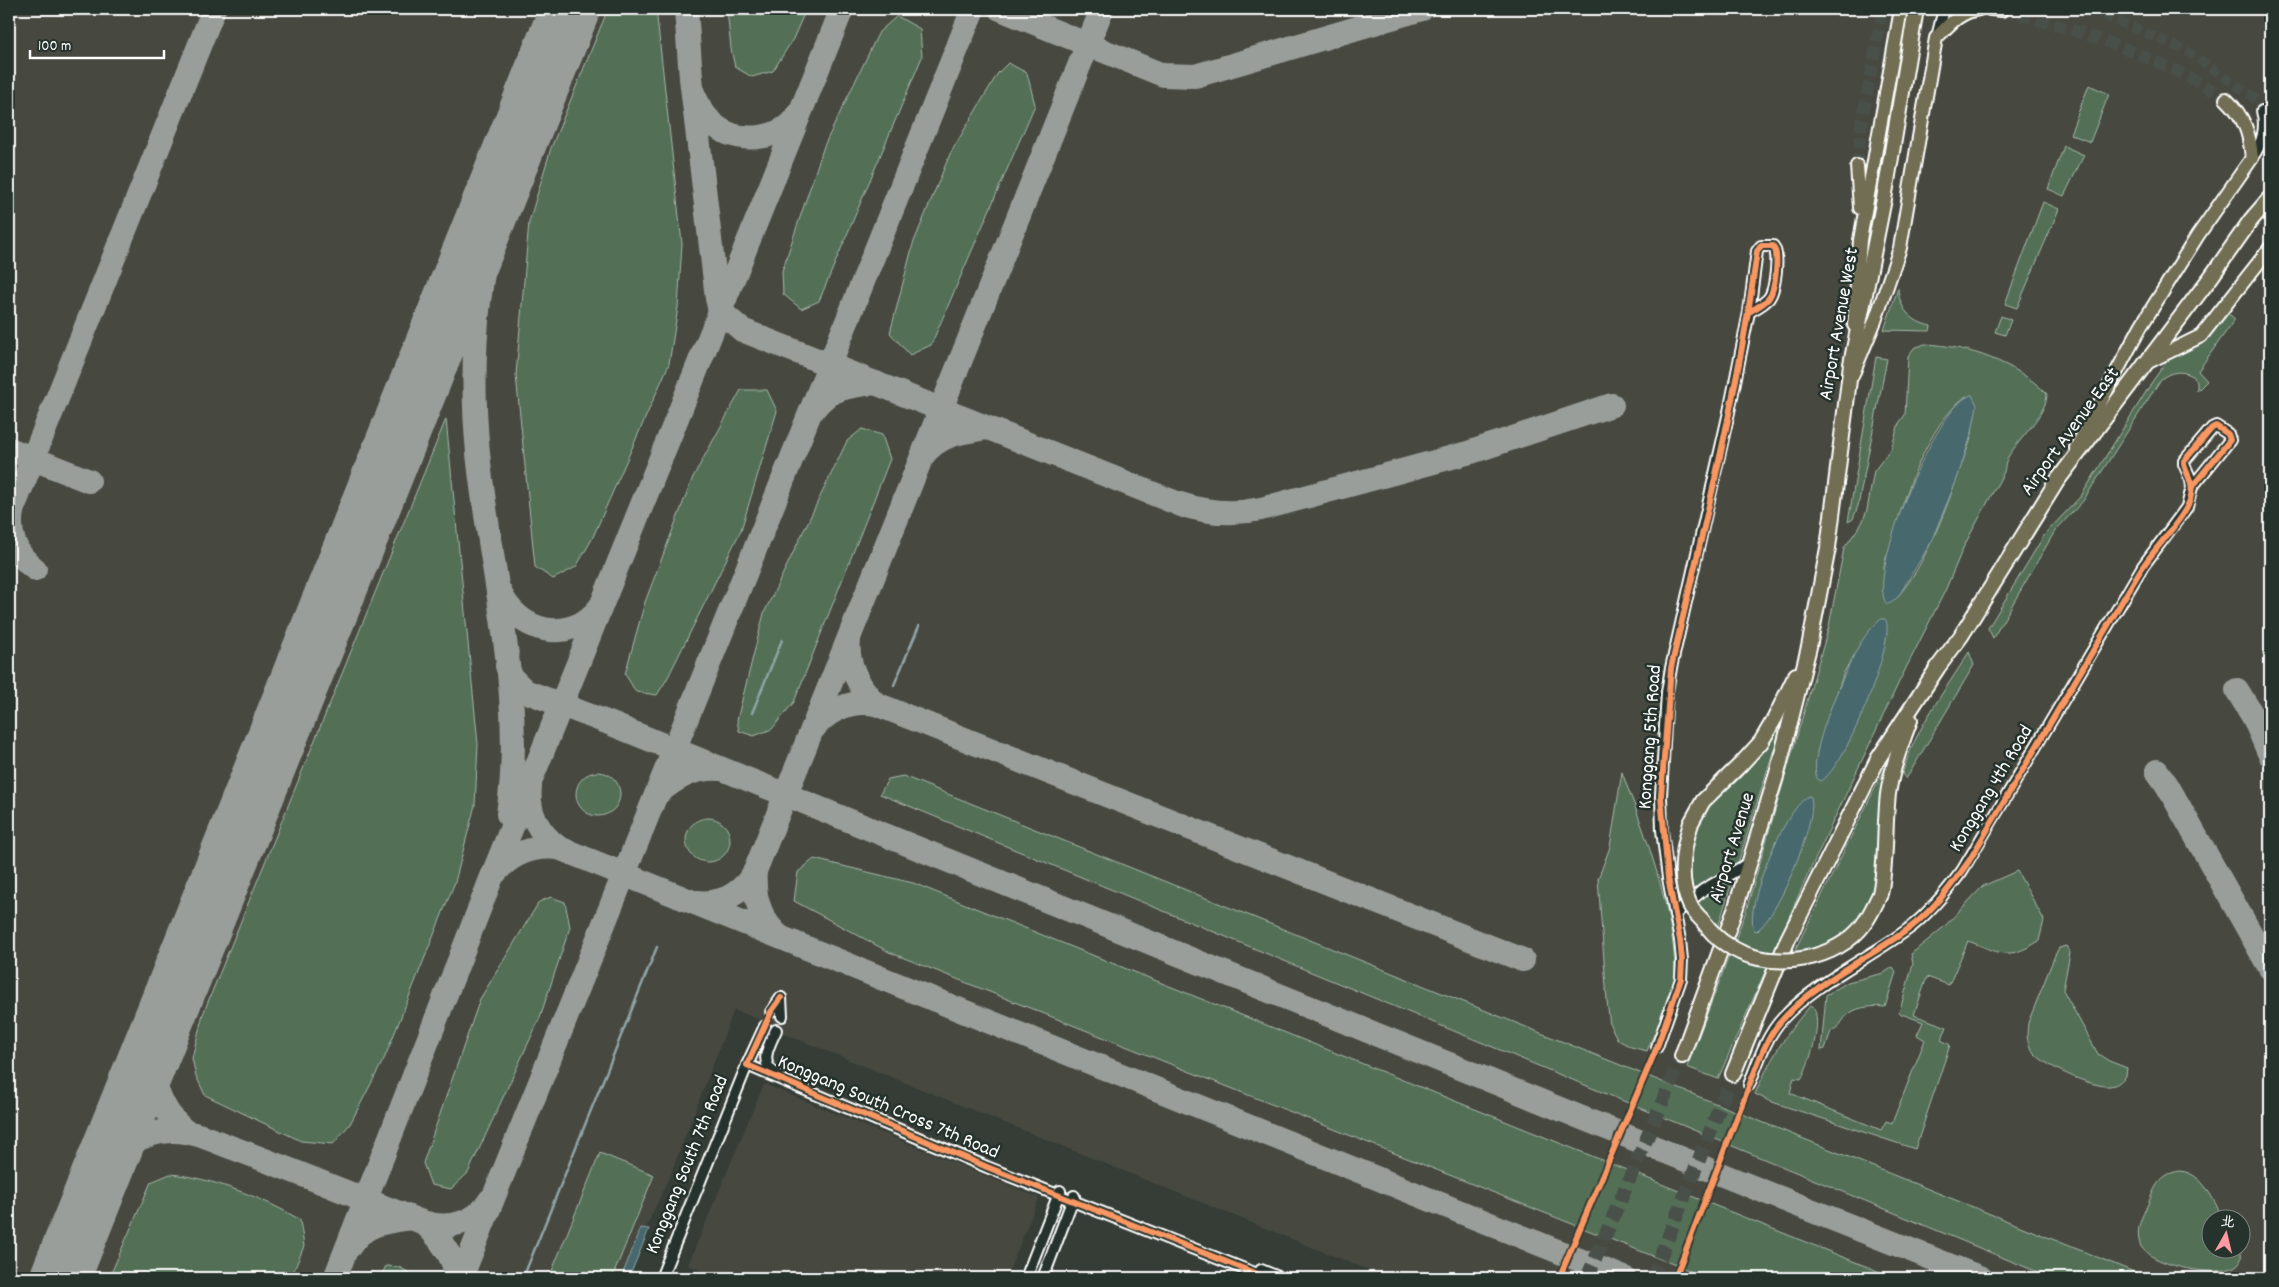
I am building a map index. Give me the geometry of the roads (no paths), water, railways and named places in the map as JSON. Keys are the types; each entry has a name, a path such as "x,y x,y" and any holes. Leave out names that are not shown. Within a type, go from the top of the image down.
{"highway":[{"name":"Airport Avenue West","path":"1809,647 1828,548 1851,364 1884,199 1916,9"},
{"name":"Airport Avenue East","path":"1918,698 1961,636 2057,480 2211,278 2251,220 2270,198"},
{"path":"1809,647 1775,718 1761,742 1703,800 1691,823 1684,852 1683,871 1690,905 1710,931 1726,945 1747,954 1768,959 1790,961 1812,958 1833,949 1859,931 1869,917 1880,894 1884,874 1886,811 1891,780 1918,698"},
{"name":"Airport Avenue","path":"1682,1056 1736,910 1778,770 1809,647"},
{"path":"1733,1074 1788,939 1878,759 1918,698"}],"main road":[{"path":"1851,364 1860,240 1901,9"},
{"path":"1848,388 1879,312 1900,248 1923,123 1936,38 1955,18 1967,11 1979,9"},
{"path":"2057,480 2104,398 2141,326 2198,235 2252,158 2251,143 2242,115 2226,99"},
{"path":"1857,166 1860,240"},
{"path":"2144,364 2201,336 2270,248"}],"street":[{"path":"1936,38 1944,9"},
{"path":"2252,158 2259,147 2264,132 2265,120 2262,111"},
{"name":"Konggang 5th Road","path":"1657,1047 1681,979 1682,960 1668,878 1660,796 1671,668 1730,412 1749,312 1757,251 1761,246 1773,246 1777,254 1773,291 1763,304 1749,312"},
{"path":"2213,426 2216,426 2229,436 2230,440 2192,487 2184,464 2186,458 2213,426"},
{"name":"Konggang 4th Road","path":"1749,1086 1771,1034 1783,1018 1817,990 1912,926 1954,882 1969,861 2143,566 2187,507 2192,487"},
{"path":"1675,914 1703,890 1750,863"},
{"path":"1668,878 1681,886 1703,890"},
{"path":"771,1012 781,998 782,1016"},
{"name":"Konggang South Cross 7th Road","path":"765,1026 747,1065 1059,1193"},
{"name":"Konggang South Cross 7th Road","path":"776,1030 766,1054 766,1064 771,1071 1059,1193"},
{"name":"Konggang South 7th Road","path":"661,1278 747,1065"},
{"path":"1026,1278 1059,1193 1267,1278"},
{"path":"1042,1278 1073,1199"},
{"path":"1073,1199 1281,1278"}],"water":[{"path":"1972,395 1977,405 1972,432 1957,479 1930,544 1898,597 1887,604 1883,589 1886,563 1894,530 1907,494 1923,458 1940,428 1957,405"},
{"path":"1881,619 1885,619 1887,631 1884,651 1866,706 1841,757 1829,774 1819,781 1815,771 1817,754 1829,712 1861,642"},
{"path":"1810,796 1812,806 1809,823 1794,868 1773,910 1763,925 1755,931 1752,920 1754,903 1769,859 1790,817 1800,803"},
{"path":"641,1228 649,1229 629,1278 621,1278"}],"waterway":[{"path":"894,685 919,626"},
{"path":"752,713 782,640"},
{"path":"523,1278 657,947"}],"tunnel":[{"path":"1857,166 1862,121 1883,9"},
{"path":"2090,9 2187,51 2252,96 2259,103 2262,111"},
{"path":"2002,10 2060,26 2146,57 2174,70 2226,99"},
{"path":"776,1030 782,1016"},
{"path":"1559,1278 1657,1047"},
{"path":"1587,1278 1682,1056"},
{"path":"1652,1278 1733,1074"},
{"path":"1675,1278 1749,1085"}]}
